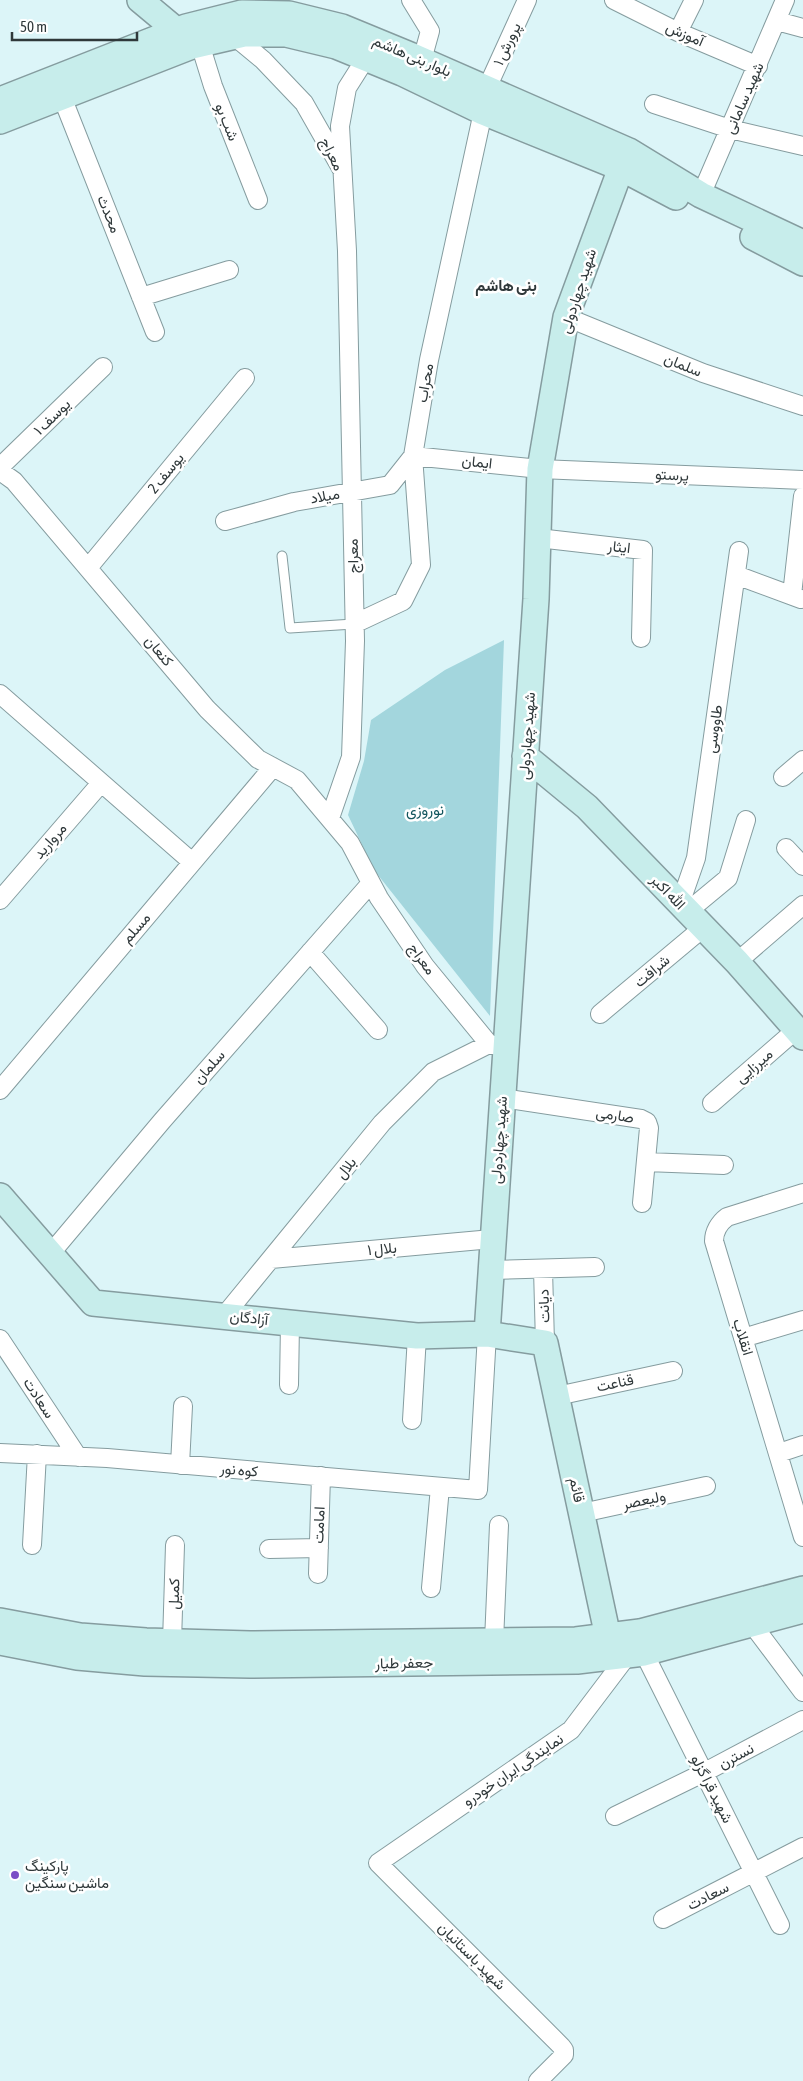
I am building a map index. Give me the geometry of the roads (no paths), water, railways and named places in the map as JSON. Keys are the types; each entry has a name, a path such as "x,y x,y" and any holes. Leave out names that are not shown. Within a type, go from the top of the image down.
{"street":[{"path":"140,0 176,30"},
{"path":"411,0 430,31 422,60"},
{"name":"پرورش ۱","path":"485,100 527,0"},
{"name":"آموزش","path":"614,0 678,32 758,66"},
{"path":"678,32 694,0"},
{"name":"شهید سامانی","path":"701,195 785,0"},
{"name":"بلوار بنی هاشم","path":"0,100 176,30 263,7 342,27 422,60 485,100"},
{"path":"777,22 803,28"},
{"name":"بلوار بنی هاشم","path":"0,121 200,44 244,34 286,34 336,46 402,73 485,100 625,159 803,243"},
{"name":"معراج","path":"234,36 269,66 304,103 343,170 347,251 354,624 351,757 330,818 350,843 379,898 426,966 497,1046"},
{"name":"شب بو","path":"200,44 210,79 258,200"},
{"path":"343,170 340,126 347,88 366,58"},
{"name":"محدث","path":"62,97 155,332"},
{"name":"محراب","path":"354,624 402,602 421,566 413,456 429,360 485,100"},
{"path":"654,104 730,129 803,146"},
{"name":"بلوار بنی هاشم","path":"625,159 803,263"},
{"name":"شهید چهاردولی","path":"487,1334 502,1098 497,1046 525,756 538,538 540,469 566,318 625,159"},
{"path":"141,297 228,270"},
{"name":"سلمان","path":"566,318 703,373 803,406"},
{"name":"یوسف ۱","path":"0,469 103,367"},
{"name":"یوسف 2","path":"88,568 244,378"},
{"name":"ایمان","path":"413,456 540,469"},
{"name":"میلاد","path":"225,521 294,502 390,485 413,456"},
{"name":"کنعان","path":"0,469 14,481 208,709 258,759 297,780 330,818"},
{"name":"پرستو","path":"540,469 803,480"},
{"path":"736,576 798,597 803,496"},
{"name":"ایثار","path":"538,538 643,550 641,638"},
{"name":"طاووسی","path":"690,915 696,858 739,551"},
{"path":"2,700 192,862"},
{"name":"الله اکبر","path":"525,756 587,807 737,962 800,1033"},
{"path":"783,777 803,760"},
{"name":"مسلم","path":"0,1090 273,767"},
{"name":"مروارید","path":"0,900 101,783"},
{"name":"شرافت","path":"600,1014 690,915 728,878 746,820"},
{"path":"786,848 803,866"},
{"name":"سلمان","path":"51,1254 162,1120 371,882"},
{"path":"737,962 803,905"},
{"path":"310,952 378,1030"},
{"name":"میرزایی","path":"712,1103 800,1033"},
{"name":"بلال","path":"224,1316 382,1123 427,1078 434,1072 497,1046"},
{"name":"صارمی","path":"502,1098 640,1119 647,1122 649,1128 642,1203"},
{"path":"646,1162 724,1165"},
{"name":"انقلاب","path":"803,1193 727,1217 714,1235 714,1241 803,1537"},
{"name":"آزادگان","path":"0,1196 94,1303 417,1336 487,1334 546,1343"},
{"name":"بلال ۱","path":"271,1259 492,1238"},
{"name":"دیانت","path":"491,1270 596,1267"},
{"name":"دیانت","path":"543,1269 546,1343"},
{"path":"743,1338 803,1320"},
{"path":"289,1385 290,1323"},
{"name":"کوه نور","path":"0,1453 78,1457 478,1490 487,1334"},
{"path":"412,1420 417,1336"},
{"name":"سعادت","path":"0,1339 78,1457"},
{"name":"قائم","path":"546,1343 608,1637"},
{"name":"قناعت","path":"557,1396 674,1371"},
{"path":"180,1465 183,1406"},
{"path":"779,1453 803,1445"},
{"path":"32,1545 37,1454"},
{"name":"امامت","path":"318,1574 321,1476"},
{"name":"ولیعصر","path":"582,1513 706,1486"},
{"path":"431,1588 440,1487"},
{"path":"494,1641 499,1525"},
{"name":"کمیل","path":"172,1642 175,1545"},
{"path":"268,1549 319,1548"},
{"name":"جعفر طیار","path":"0,1620 80,1636 172,1642 250,1644 576,1640 640,1632 803,1589"},
{"name":"جعفر طیار","path":"0,1642 78,1657 145,1663 240,1665 577,1661 636,1654 803,1610"},
{"path":"752,1624 803,1692"},
{"name":"شهید قرا گزلو","path":"636,1654 703,1773 780,1925"},
{"name":"نمایندگی ایران خودرو","path":"378,1863 571,1730 636,1654"},
{"name":"نسترن","path":"615,1816 703,1773 803,1720"},
{"name":"سعادت","path":"663,1919 803,1847"},
{"name":"شهید باستانیان","path":"378,1863 564,2050 564,2055 538,2081"}],"lane":[{"path":"282,556 290,628 354,624"}],"place":[{"name":"پارکینگ ماشین سنگین","path":"15,1875"}],"district":[{"name":"بنی هاشم","path":"506,285"}],"park label":[{"name":"نوروزی","path":"425,810"}]}
